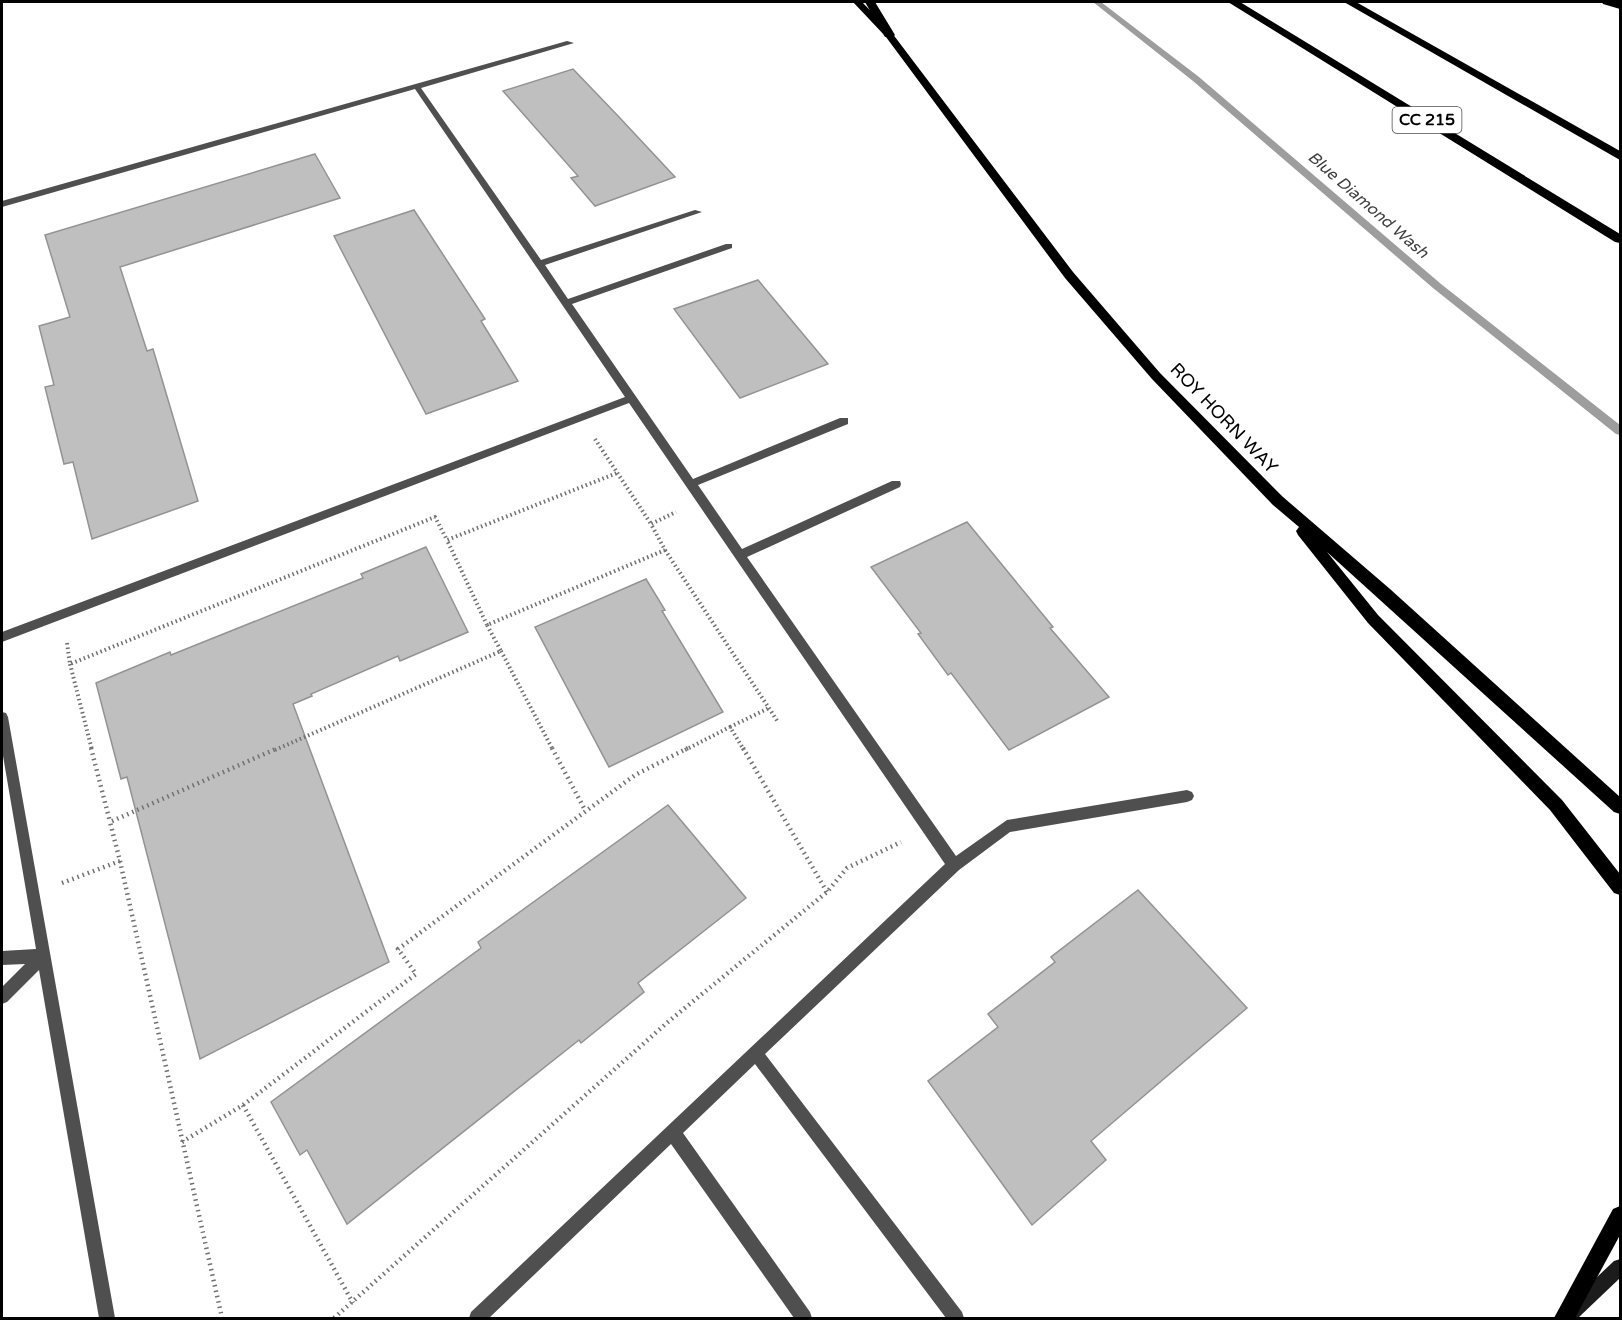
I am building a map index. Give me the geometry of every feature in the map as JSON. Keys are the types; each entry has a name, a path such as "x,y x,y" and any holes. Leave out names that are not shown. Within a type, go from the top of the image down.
{"highway":[{"path":"870,2 889,35"},
{"name":"CC 215","path":"1233,2 1620,239"},
{"path":"1349,2 1620,156"},
{"path":"1606,2 1620,6"}],"main road":[{"name":"ROY HORN WAY","path":"857,2 889,35 1069,275 1156,376 1278,501 1385,593 1620,807"},
{"path":"1278,501 1373,619 1556,805 1620,887"},
{"path":"1565,1318 1620,1216"},
{"path":"1565,1318 1620,1267"}],"lane":[{"path":"2,204 570,43"},
{"path":"417,87 954,865"},
{"path":"539,264 698,212"},
{"path":"566,303 729,246"},
{"path":"2,637 632,398"},
{"path":"691,484 844,420"},
{"path":"740,555 896,483"},
{"path":"2,717 106,1318"},
{"path":"477,1318 954,865 1008,826 1187,796"},
{"path":"2,958 43,956"},
{"path":"2,997 43,956"},
{"path":"756,1054 956,1318"},
{"path":"674,1133 804,1318"}],"path":[{"path":"581,417 778,722"},
{"path":"447,540 617,473"},
{"path":"651,524 703,501"},
{"path":"70,664 435,517 487,625 585,810"},
{"path":"487,625 665,550"},
{"path":"61,614 70,664 120,861 222,1318"},
{"path":"110,822 501,651"},
{"path":"182,1142 243,1105 416,974 398,948 635,775 769,708"},
{"path":"730,727 827,892"},
{"path":"334,1318 669,1021 827,892 847,868 902,842 926,824"},
{"path":"33,893 120,861"},
{"path":"243,1105 353,1303"}],"building":[{"path":"573,69 675,177 595,206 571,178 578,176 503,91"},
{"path":"315,154 340,198 120,267 147,351 153,349 198,501 92,539 73,462 64,464 45,387 54,385 39,326 70,317 45,235"},
{"path":"414,210 485,319 481,321 518,381 426,414 334,236"},
{"path":"758,280 828,364 740,398 674,309"},
{"path":"967,522 1053,627 1050,628 1109,697 1009,750 951,673 948,675 918,634 921,633 871,567"},
{"path":"426,547 468,632 400,661 398,656 293,704 389,962 200,1059 127,777 121,779 96,683 363,578 361,574"},
{"path":"646,579 665,610 662,611 723,712 609,767 535,627"},
{"path":"668,805 746,898 638,983 644,992 581,1043 579,1040 347,1224 307,1150 300,1155 271,1102 481,948 478,942"},
{"path":"1138,890 1247,1008 1091,1141 1106,1160 1032,1225 928,1081 998,1027 988,1014 1055,962 1051,957"}],"waterway":[{"name":"Blue Diamond Wash","path":"1097,2 1196,79 1437,286 1620,431"}]}
